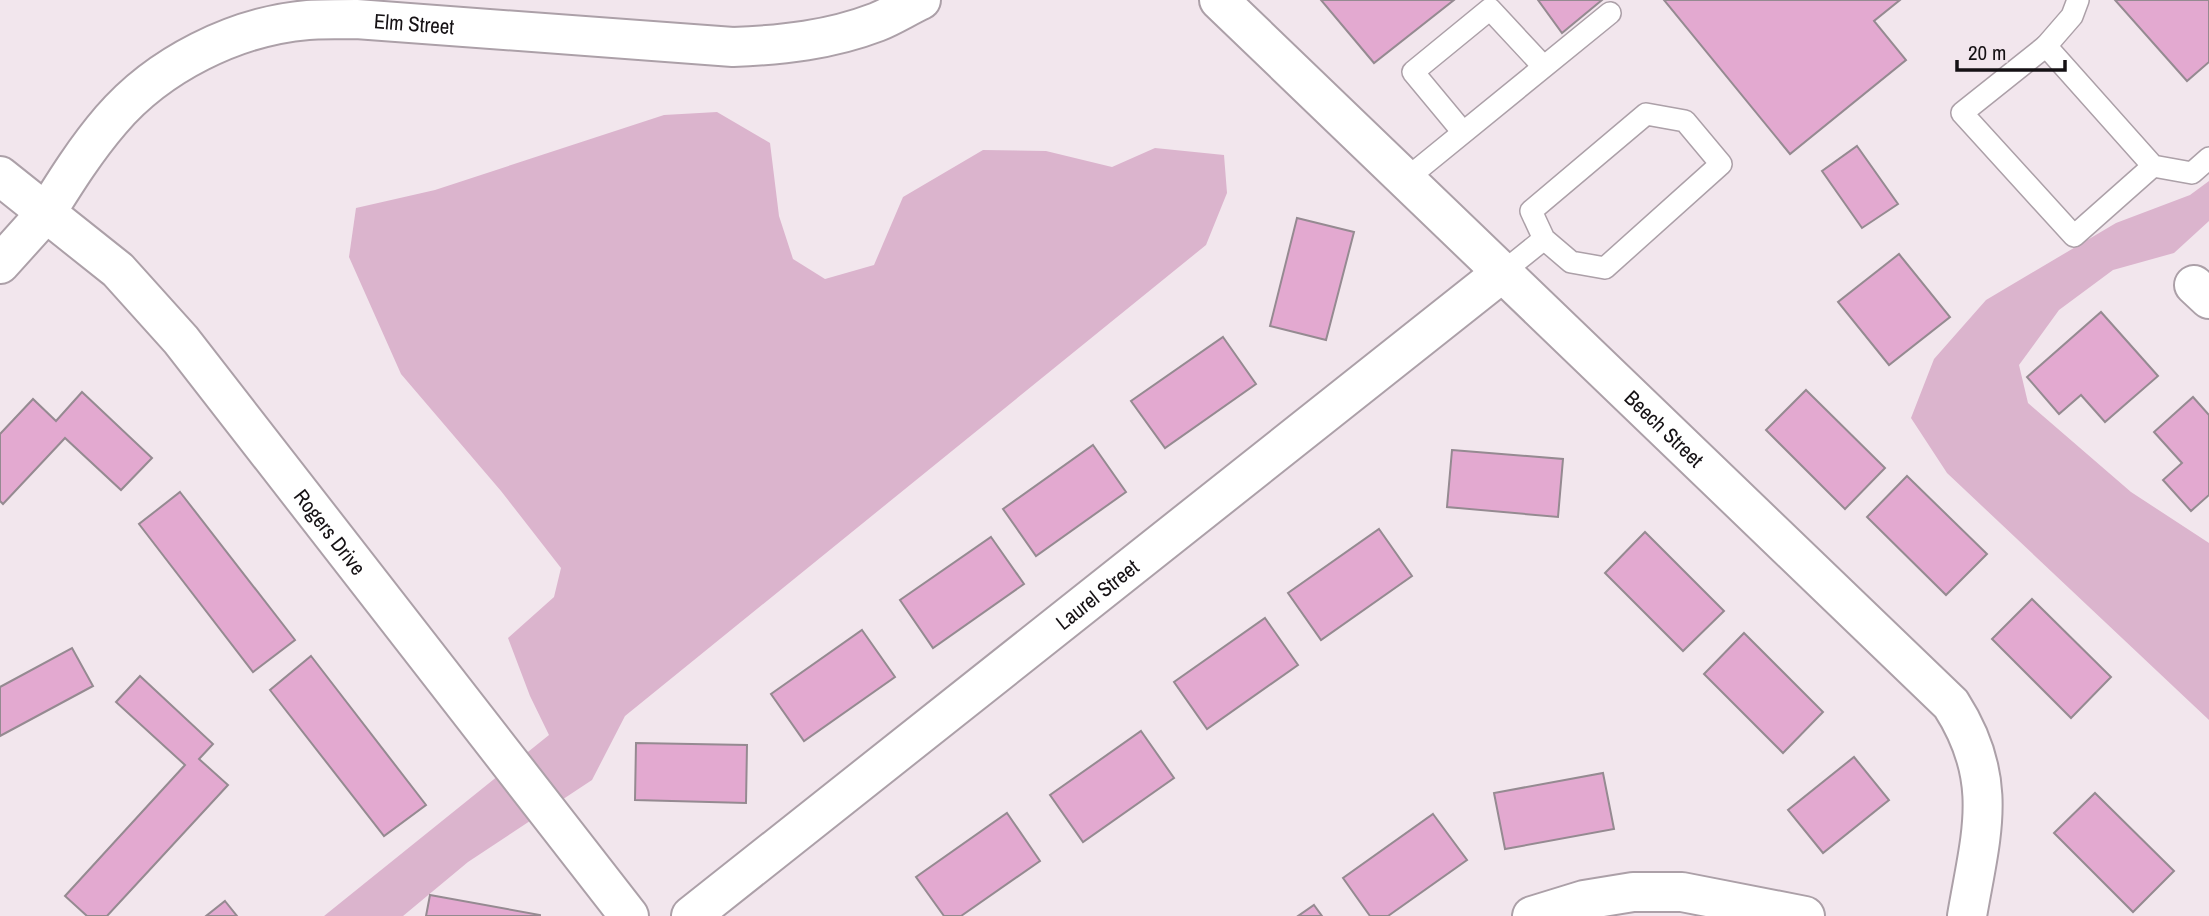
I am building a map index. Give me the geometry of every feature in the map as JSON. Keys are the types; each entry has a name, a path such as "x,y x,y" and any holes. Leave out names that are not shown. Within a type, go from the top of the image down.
{"street":[{"name":"Elm Street","path":"0,264 46,213 78,162 112,119 148,85 211,46 258,29 307,20 356,19 733,47 783,45 831,37 879,21 920,0"},
{"name":"Beech Street","path":"1236,5 1405,180 1951,704 1964,724 1973,747 1983,796 1984,821 1967,916"},
{"name":"Rogers Drive","path":"0,176 118,270 181,340 629,916"},
{"name":"Laurel Street","path":"691,916 1503,272"},
{"path":"1532,916 1584,900 1633,892 1682,892 1805,916"}],"lane":[{"path":"2078,0 2072,16 2046,46 1962,113 2074,236 2153,166"},
{"path":"1405,180 1619,6"},
{"path":"1462,131 1413,72 1490,9 1543,66"},
{"path":"2046,46 2153,166 2192,173 2209,159"},
{"path":"1646,114 1685,121 1721,164 1605,268 1572,262 1544,239 1531,211 1646,114"},
{"path":"1503,272 1544,239"}],"shaded area":[{"path":"717,112 770,143 779,216 793,259 825,279 874,265 903,197 983,150 1046,151 1112,167 1155,148 1224,155 1227,193 1206,245 625,716 592,780 468,862 403,916 324,916 549,735 530,696 508,638 554,597 561,568 501,491 401,374 349,257 356,208 435,190 664,115"},
{"path":"2209,181 2209,221 2174,253 2113,270 2059,310 2019,365 2028,403 2131,492 2209,543 2209,720 1947,473 1911,418 1934,359 1986,300 2116,223 2190,195"}],"building":[{"path":"1321,0 1454,0 1374,63"},
{"path":"1538,0 1602,0 1562,33"},
{"path":"1664,0 1900,0 1874,21 1906,60 1790,154"},
{"path":"2115,0 2209,0 2209,62 2187,81"},
{"path":"1857,146 1898,204 1862,228 1822,171"},
{"path":"1297,218 1354,232 1326,340 1270,326"},
{"path":"1899,254 1950,317 1889,365 1838,302"},
{"path":"2101,312 2158,376 2105,422 2081,395 2059,414 2027,377"},
{"path":"1223,337 1256,384 1165,448 1131,401"},
{"path":"1806,390 1885,468 1845,509 1766,430"},
{"path":"82,392 152,458 121,490 65,438 3,504 0,501 0,434 33,399 56,421"},
{"path":"2193,397 2209,415 2209,495 2191,511 2163,480 2182,463 2154,432"},
{"path":"1093,445 1126,492 1036,556 1003,509"},
{"path":"1452,450 1563,459 1558,517 1447,507"},
{"path":"1907,476 1987,554 1946,595 1867,517"},
{"path":"180,492 295,640 253,672 139,524"},
{"path":"1379,529 1412,576 1321,640 1288,593"},
{"path":"1645,532 1724,611 1683,651 1605,573"},
{"path":"991,537 1024,584 933,648 900,600"},
{"path":"2032,599 2111,677 2071,718 1992,639"},
{"path":"1265,618 1298,665 1207,729 1174,682"},
{"path":"862,630 895,677 804,741 771,694"},
{"path":"1744,633 1823,712 1783,753 1704,674"},
{"path":"72,648 93,686 0,736 0,687"},
{"path":"311,656 426,805 384,836 270,690"},
{"path":"140,676 213,744 199,759 228,785 107,916 87,916 65,896 185,765 116,702"},
{"path":"1141,731 1174,778 1083,842 1050,795"},
{"path":"636,743 747,745 746,803 635,800"},
{"path":"1854,757 1889,800 1823,853 1788,810"},
{"path":"1603,773 1614,829 1505,849 1494,793"},
{"path":"2095,793 2174,871 2133,912 2054,833"},
{"path":"1007,813 1040,861 961,916 944,916 916,877"},
{"path":"1433,814 1467,860 1388,916 1370,916 1343,878"},
{"path":"430,895 540,915 540,916 426,916"},
{"path":"225,901 237,916 206,916"},
{"path":"1314,905 1322,916 1298,916"}]}
